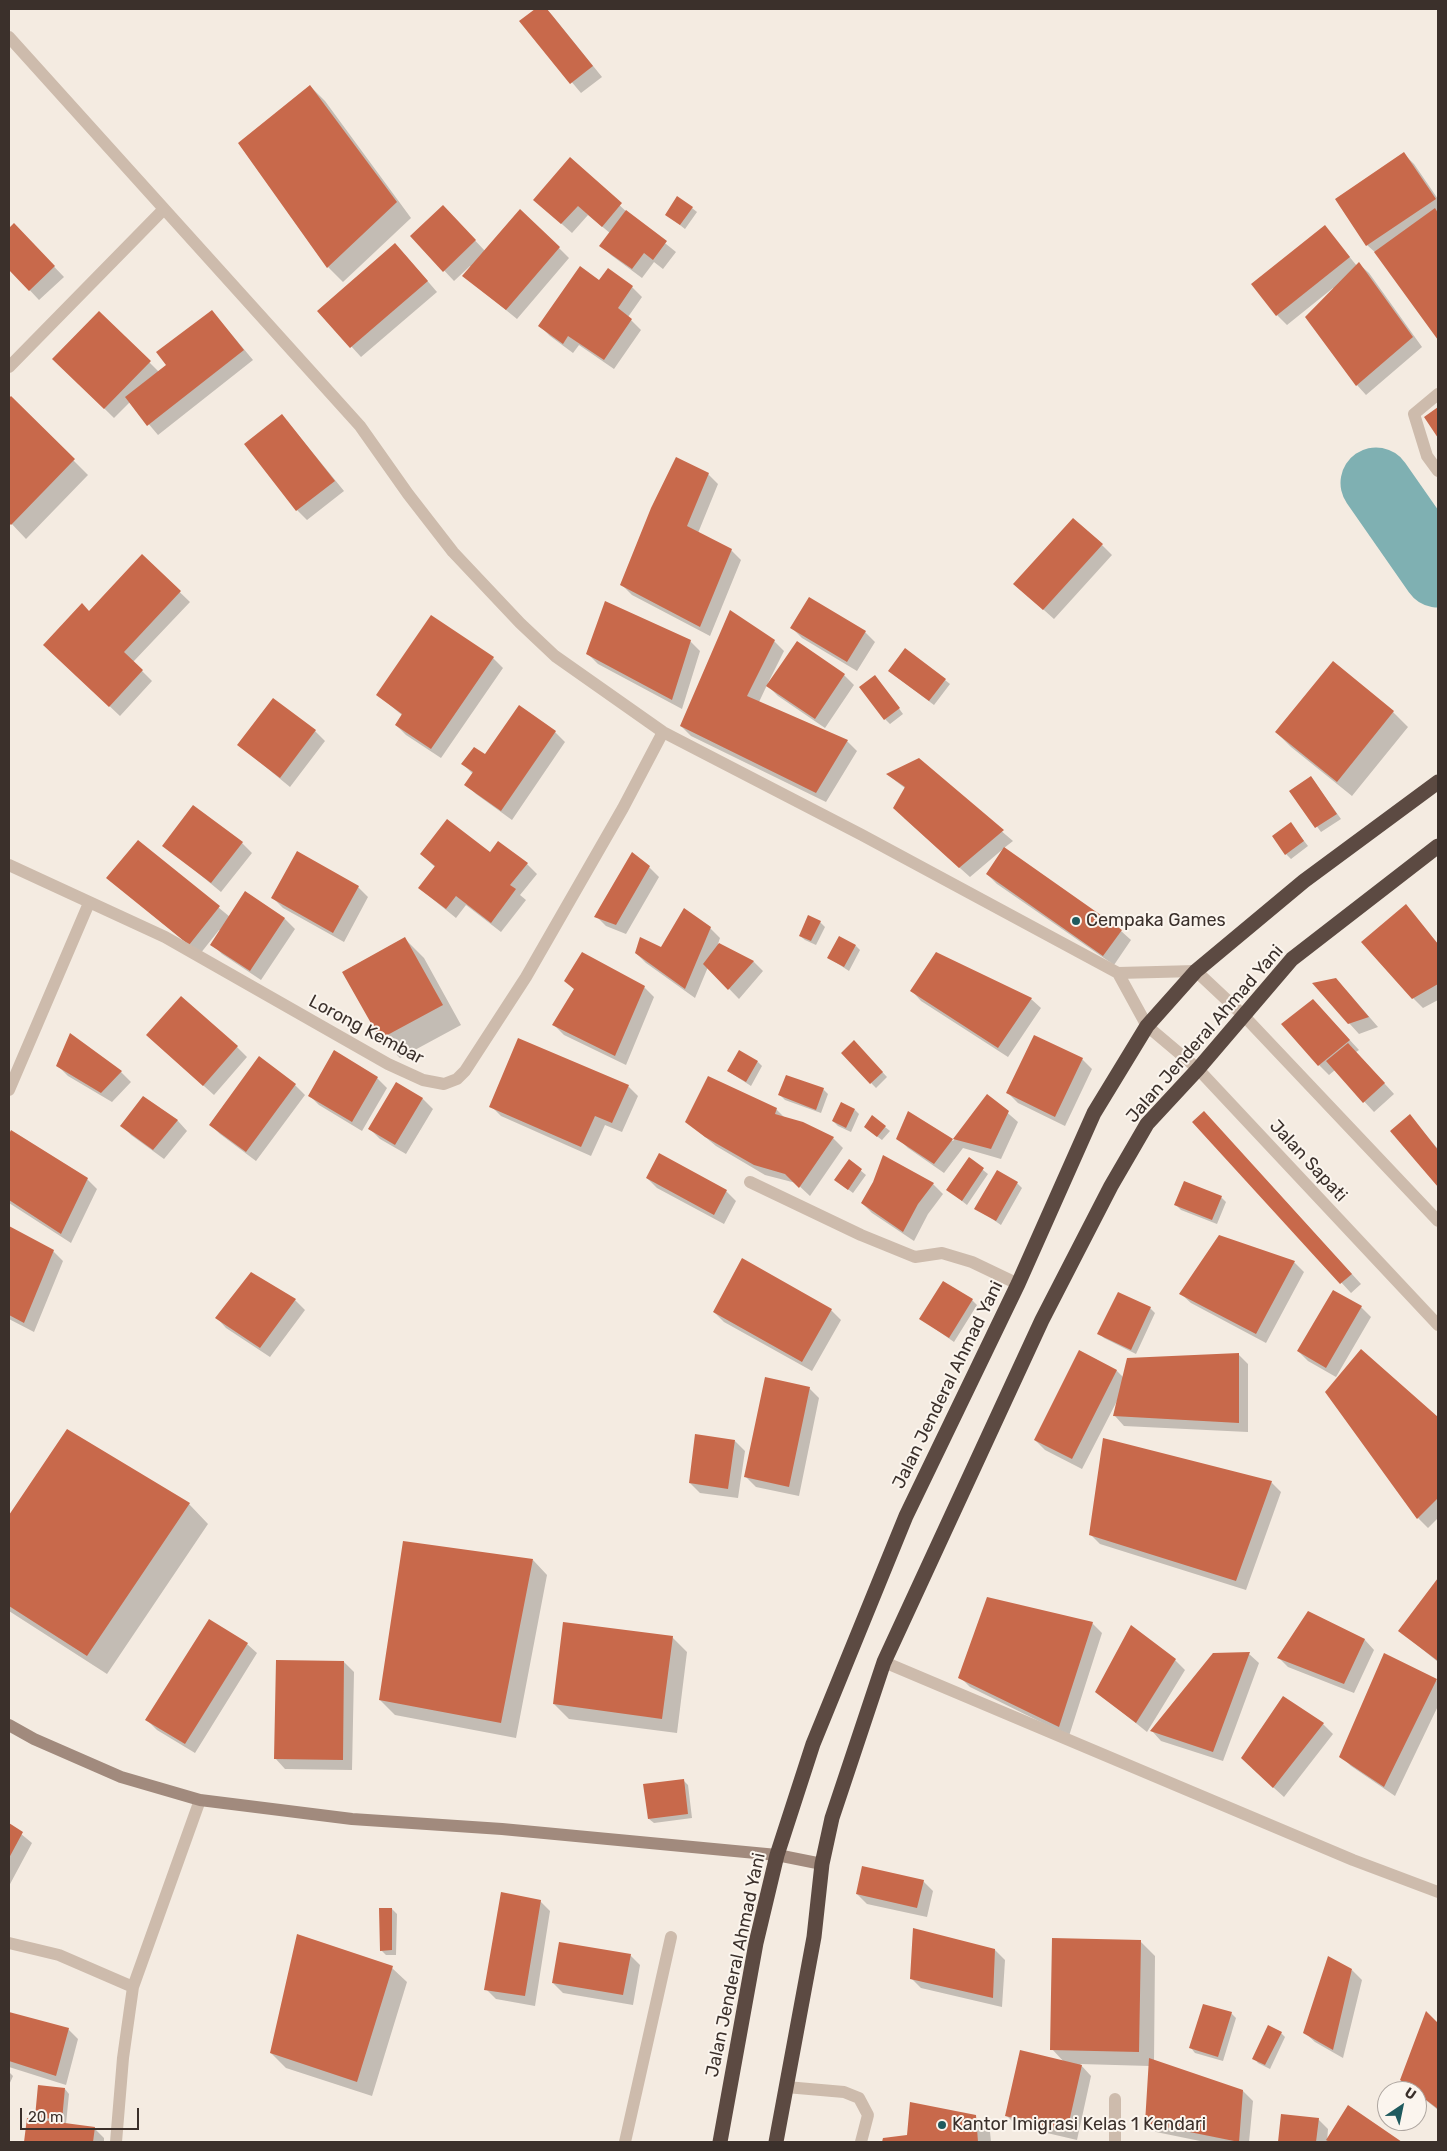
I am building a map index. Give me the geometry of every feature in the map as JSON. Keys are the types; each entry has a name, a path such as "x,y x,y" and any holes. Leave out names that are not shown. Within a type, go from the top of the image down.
{"highway":[{"name":"Jalan Jenderal Ahmad Yani","path":"720,2142 756,1943 777,1855 813,1744 906,1516 1018,1284 1094,1113 1147,1026 1196,971 1304,880 1438,782"},
{"name":"Jalan Jenderal Ahmad Yani","path":"776,2142 814,1937 822,1864 832,1818 884,1662 1042,1320 1110,1186 1147,1124 1198,1069 1292,959 1438,846"}],"street":[{"path":"9,37 360,426 408,494 453,552 520,623 555,656 663,732 862,835 1118,973 1196,971 1244,1016 1438,1221"},
{"path":"9,367 164,209"},
{"path":"1438,394 1414,414 1427,456 1438,471"},
{"name":"Lorong Kembar","path":"9,865 165,937 388,1064 423,1080 444,1084 457,1079 465,1071 526,977 623,808 663,732"},
{"path":"9,1090 90,904"},
{"path":"1118,973 1147,1026"},
{"name":"Jalan Sapati","path":"1147,1026 1198,1069 1438,1325"},
{"path":"750,1182 861,1235 915,1257 942,1253 972,1262 1018,1284"},
{"path":"884,1662 1353,1860 1438,1892"},
{"path":"9,1725 34,1739 121,1777 200,1800 352,1819 502,1829 777,1855 822,1864"},
{"path":"116,2142 123,2058 134,1987 200,1800"},
{"path":"625,2142 671,1937"},
{"path":"9,1943 59,1956 134,1987"},
{"path":"786,2087 844,2092 859,2098 868,2115 861,2142"},
{"path":"1114,2142 1115,2099"}],"building":[{"path":"535,9 547,9 593,66 570,84 519,21"},
{"path":"310,85 397,202 327,268 238,143"},
{"path":"1404,152 1436,199 1366,246 1335,199"},
{"path":"570,157 622,203 602,227 578,206 561,224 533,200"},
{"path":"677,196 693,207 680,225 665,215"},
{"path":"443,205 476,240 443,272 410,236"},
{"path":"1435,208 1438,213 1438,340 1374,252"},
{"path":"520,209 560,247 506,310 462,276"},
{"path":"626,210 667,241 653,260 644,253 632,269 599,246"},
{"path":"14,223 55,266 29,291 9,270 9,228"},
{"path":"1325,225 1350,257 1276,316 1251,284"},
{"path":"395,243 428,281 350,348 317,311"},
{"path":"1359,262 1413,337 1356,386 1305,317"},
{"path":"580,266 599,280 608,268 633,286 618,308 632,319 604,360 568,336 563,344 538,326"},
{"path":"212,310 244,350 147,426 125,397 166,365 156,352"},
{"path":"99,311 151,361 104,409 52,359"},
{"path":"11,396 75,459 11,525 9,523 9,398"},
{"path":"1438,407 1438,438 1424,417"},
{"path":"282,414 335,481 296,511 244,444"},
{"path":"676,457 709,473 687,526 732,549 700,627 620,585 651,508"},
{"path":"1073,518 1103,544 1043,610 1013,584"},
{"path":"142,554 181,591 124,652 143,670 109,707 43,645 82,603 89,611"},
{"path":"809,597 866,631 847,662 790,628"},
{"path":"605,601 691,640 672,700 586,654"},
{"path":"730,610 775,640 747,696 848,740 816,793 680,726"},
{"path":"431,615 494,657 431,749 395,725 402,714 376,695"},
{"path":"797,641 845,674 815,719 766,686"},
{"path":"905,648 946,679 929,701 888,671"},
{"path":"1333,661 1394,711 1337,782 1275,732"},
{"path":"875,675 900,708 884,720 859,687"},
{"path":"273,698 316,730 280,778 237,745"},
{"path":"519,705 556,731 501,811 464,785 473,772 461,764 474,747 485,754"},
{"path":"919,758 1004,830 959,868 893,808 905,787 886,774"},
{"path":"1311,776 1337,814 1315,828 1289,791"},
{"path":"193,805 243,842 211,883 162,846"},
{"path":"447,819 490,852 498,841 528,863 510,885 516,889 491,923 456,896 446,909 418,888 435,866 420,854"},
{"path":"1291,822 1304,841 1285,855 1272,836"},
{"path":"138,840 220,906 189,945 106,878"},
{"path":"1004,847 1122,930 1103,956 986,874"},
{"path":"297,851 359,886 333,933 271,898"},
{"path":"632,852 650,866 616,925 594,917"},
{"path":"245,891 285,918 250,971 210,945"},
{"path":"1406,904 1438,944 1438,984 1412,999 1361,942"},
{"path":"684,908 711,927 685,989 635,953 640,937 661,947"},
{"path":"808,915 821,921 811,941 799,936"},
{"path":"839,936 856,945 844,967 827,958"},
{"path":"405,937 443,1005 380,1039 342,972"},
{"path":"719,943 754,961 728,990 703,964"},
{"path":"582,952 645,986 615,1056 552,1025 574,989 564,981"},
{"path":"936,952 1032,998 998,1048 910,991"},
{"path":"1336,978 1369,1017 1348,1024 1312,983"},
{"path":"181,996 238,1046 203,1086 146,1035"},
{"path":"1313,999 1350,1040 1318,1066 1281,1024"},
{"path":"70,1033 122,1071 101,1093 56,1066"},
{"path":"1034,1035 1083,1058 1055,1117 1006,1093"},
{"path":"518,1038 629,1085 612,1123 595,1116 581,1147 489,1107"},
{"path":"854,1040 883,1072 870,1084 841,1053"},
{"path":"1348,1043 1385,1083 1363,1103 1326,1061"},
{"path":"334,1050 378,1077 352,1122 308,1096"},
{"path":"739,1050 758,1061 746,1082 727,1071"},
{"path":"259,1056 296,1084 246,1152 209,1125"},
{"path":"786,1075 824,1088 816,1110 778,1095"},
{"path":"708,1076 777,1108 775,1114 803,1122 834,1137 799,1188 785,1174 754,1165 705,1137 685,1122"},
{"path":"396,1082 423,1098 395,1145 368,1129"},
{"path":"987,1094 1009,1111 991,1149 953,1139"},
{"path":"143,1096 178,1120 153,1150 120,1126"},
{"path":"841,1102 855,1109 846,1128 832,1121"},
{"path":"908,1111 953,1139 934,1164 896,1139"},
{"path":"1204,1111 1352,1274 1340,1284 1192,1122"},
{"path":"1410,1114 1438,1150 1438,1187 1390,1131"},
{"path":"872,1115 886,1126 877,1137 864,1127"},
{"path":"11,1130 88,1178 61,1234 9,1200 9,1134"},
{"path":"659,1153 727,1190 714,1215 646,1178"},
{"path":"883,1155 934,1183 918,1204 903,1232 861,1203 873,1182"},
{"path":"969,1157 984,1168 962,1201 946,1190"},
{"path":"849,1159 862,1169 848,1190 834,1180"},
{"path":"997,1170 1018,1182 996,1221 974,1209"},
{"path":"1184,1181 1222,1196 1212,1220 1174,1205"},
{"path":"9,1226 54,1250 24,1323 9,1315"},
{"path":"1219,1235 1295,1261 1256,1334 1179,1294"},
{"path":"742,1258 832,1309 802,1362 713,1312"},
{"path":"251,1272 296,1299 260,1348 215,1318"},
{"path":"943,1281 973,1299 949,1338 919,1319"},
{"path":"1333,1290 1362,1306 1326,1368 1297,1351"},
{"path":"1118,1292 1151,1307 1131,1350 1097,1334"},
{"path":"1361,1349 1438,1417 1438,1498 1417,1519 1325,1392"},
{"path":"1079,1350 1117,1370 1072,1459 1034,1440"},
{"path":"1239,1353 1239,1423 1113,1416 1127,1358"},
{"path":"765,1377 810,1387 789,1487 744,1477"},
{"path":"67,1429 190,1503 87,1656 9,1606 9,1515"},
{"path":"695,1434 735,1440 728,1489 689,1483"},
{"path":"1103,1438 1272,1481 1236,1581 1089,1535"},
{"path":"403,1541 533,1559 501,1723 379,1700"},
{"path":"1438,1578 1438,1661 1398,1631"},
{"path":"987,1597 1093,1622 1059,1727 958,1678"},
{"path":"1308,1611 1365,1639 1344,1684 1277,1658"},
{"path":"209,1619 248,1643 185,1744 145,1720"},
{"path":"563,1622 673,1636 662,1719 553,1704"},
{"path":"1131,1625 1176,1659 1136,1723 1095,1692"},
{"path":"1250,1652 1213,1752 1150,1731 1213,1653"},
{"path":"1384,1653 1437,1679 1384,1787 1339,1757"},
{"path":"276,1660 344,1661 343,1760 274,1759"},
{"path":"1283,1696 1324,1723 1273,1788 1241,1758"},
{"path":"684,1779 688,1814 648,1819 643,1784"},
{"path":"9,1823 23,1832 9,1858"},
{"path":"862,1866 924,1880 917,1908 856,1894"},
{"path":"501,1892 541,1900 525,1996 484,1990"},
{"path":"379,1908 392,1908 392,1950 380,1951"},
{"path":"913,1928 995,1949 993,1998 910,1979"},
{"path":"297,1934 393,1966 357,2082 270,2053"},
{"path":"1052,1938 1141,1940 1139,2052 1050,2050"},
{"path":"559,1942 631,1954 623,1995 552,1983"},
{"path":"1328,1956 1352,1969 1333,2050 1303,2033"},
{"path":"1203,2004 1232,2012 1218,2057 1189,2048"},
{"path":"1426,2011 1438,2023 1438,2109 1427,2101 1427,2081 1400,2080"},
{"path":"9,2012 69,2028 56,2076 9,2061"},
{"path":"1268,2025 1282,2032 1265,2065 1252,2059"},
{"path":"1020,2050 1082,2065 1067,2131 1005,2116"},
{"path":"1149,2058 1243,2090 1239,2142 1145,2123"},
{"path":"38,2085 65,2088 62,2120 35,2117"},
{"name":"Kantor Imigrasi Kelas 1 Kendari","path":"910,2102 976,2115 978,2142 882,2142 883,2138 907,2135"},
{"path":"1348,2105 1377,2125 1377,2131 1386,2131 1402,2142 1329,2142 1326,2140"},
{"path":"1281,2114 1319,2118 1316,2142 1278,2142"},
{"path":"27,2118 95,2127 93,2142 24,2142"}],"waterway":[{"path":"1376,483 1438,572"}],"place":[{"name":"Cempaka Games","path":"1076,921"},
{"name":"Kantor Imigrasi Kelas 1 Kendari","path":"942,2125"}]}
